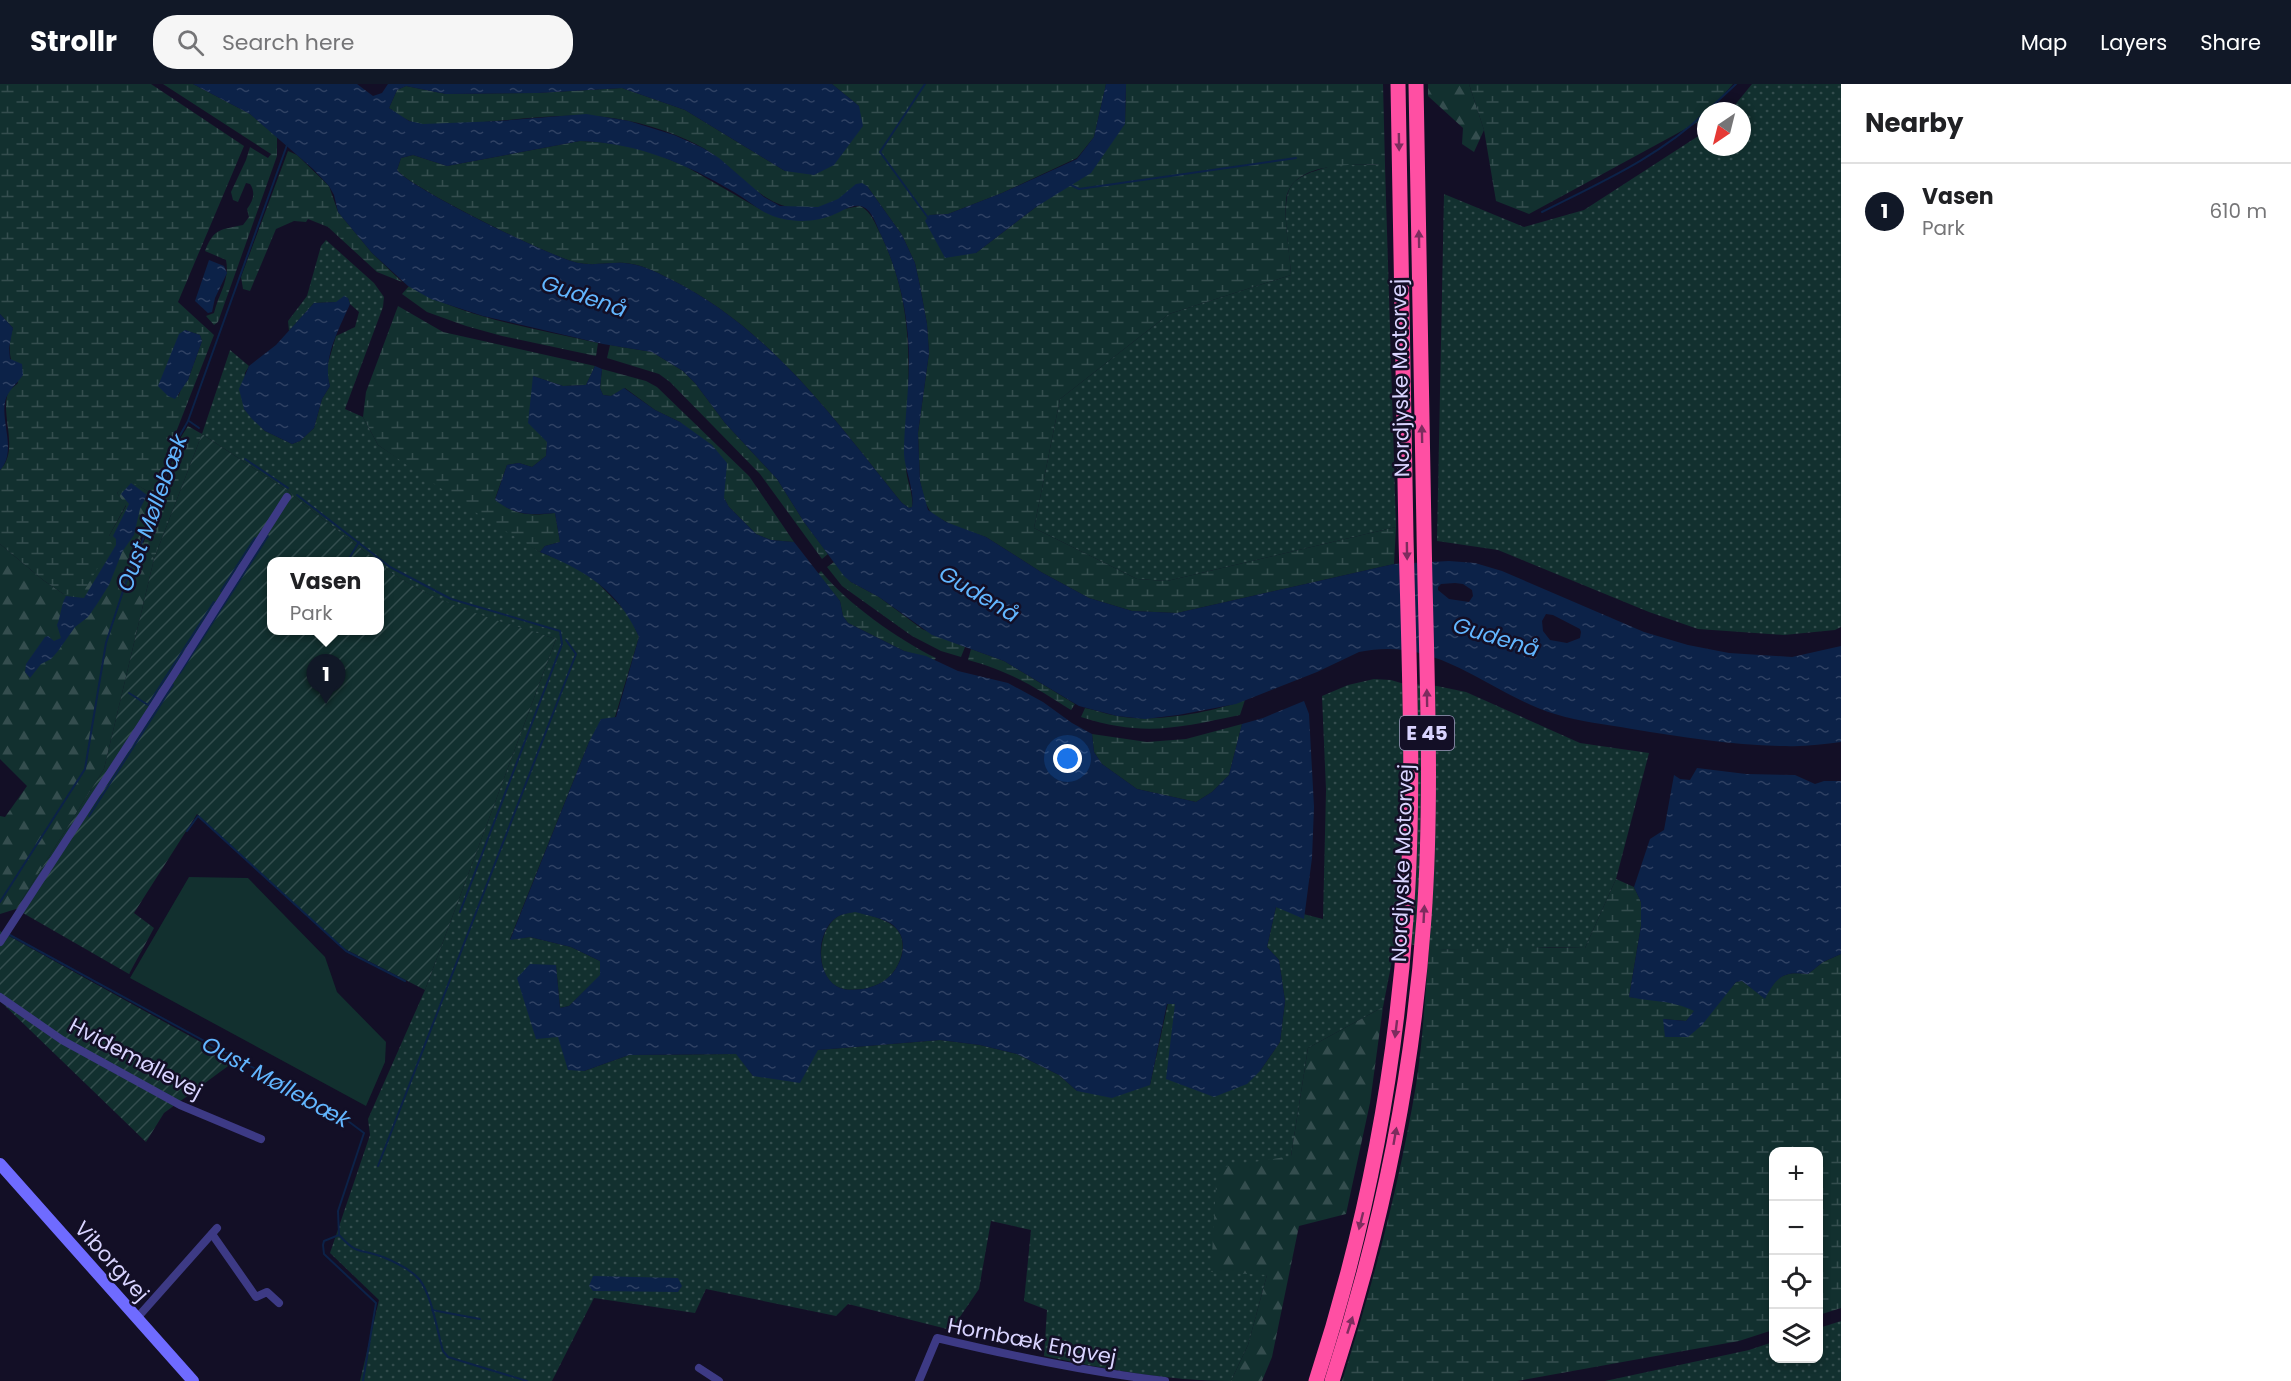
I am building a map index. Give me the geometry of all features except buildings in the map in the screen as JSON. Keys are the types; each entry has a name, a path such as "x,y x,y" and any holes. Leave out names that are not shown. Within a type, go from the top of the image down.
{"highway":[{"name":"Nordjyske Motorvej","path":"1316,1381 1340,1307 1366,1204 1396,1035 1407,906 1410,815 1398,84"},
{"name":"Nordjyske Motorvej","path":"1332,1381 1355,1310 1384,1195 1413,1032 1425,907 1428,816 1417,84"}],"street":[{"path":"1,940 287,496"},
{"name":"Hvidemøllevej","path":"0,997 63,1040 180,1105 261,1139"},
{"name":"Viborgvej","path":"1,1165 193,1381"},
{"path":"137,1318 214,1231 256,1297 267,1292 279,1303"},
{"name":"Hornbæk Engvej","path":"919,1381 937,1338 1089,1371 1165,1381"},
{"path":"699,1368 719,1381"}],"green space":[{"path":"0,84 151,84 244,146 178,302 214,335 171,445 157,497 129,480 117,493 126,505 109,536 112,545 83,592 65,595 0,544 0,470 9,453 6,402 8,393 18,383 10,356 13,328 0,314","holes":["185,330 200,335 202,341 188,380 182,386 178,398"]},
{"path":"163,84 193,84 250,114 277,137 277,156 218,322 214,325 206,316 214,313 227,274 227,267 226,260 205,251 215,234 223,229 243,225 249,217 247,209 253,194 250,184 246,183 238,202 233,200 231,192 250,147 268,158 271,154"},
{"path":"832,84 1106,84 1094,137 1077,158 1002,193 948,214 929,215 976,253 1036,207 1125,124 1126,84 1383,84 1385,165 1326,168 1299,178 1290,188 1286,201 1286,228 1291,275 1169,314 1060,399 1034,528 1137,579 1167,581 1396,527 1394,564 1177,613 1132,611 1089,598 1041,572 986,537 953,526 931,513 925,502 920,481 918,433 929,353 927,324 915,263 902,235 867,186 836,202 817,208 799,209 783,206 756,191 719,159 696,144 638,123 590,116 550,116 429,125 409,121 389,108 397,90 406,86 446,94 537,93 622,88 685,110 785,171 859,106"},
{"path":"1428,84 1469,84 1484,130 1474,152 1462,144 1463,128 1428,96"},
{"path":"1469,84 1733,84 1717,102 1697,102 1697,123 1529,214 1496,201 1484,130"},
{"path":"1752,84 1841,84 1841,627 1835,630 1784,635 1698,629 1649,612 1498,550 1437,541 1444,194 1524,227 1584,210 1697,137 1697,156 1751,156 1751,102 1737,102"},
{"path":"580,141 635,147 651,152 685,166 765,212 844,209 860,206 868,212 893,264 906,321 909,377 906,467 912,507 909,508 902,503 797,377 768,348 704,298 663,275 641,266 625,263 579,263 543,250 454,206 407,179 397,170 401,158 413,155 447,166"},
{"path":"288,151 297,155 329,186 338,212 372,253 402,282 377,272 328,227 308,219 306,222 294,221 276,229 250,291 243,289 241,277"},
{"path":"1334,165 1385,165 1396,527 1167,581 1137,579 1034,528 1060,399 1169,314 1291,275 1286,204 1291,186 1311,172"},
{"path":"326,240 374,283 384,297 383,307 345,409 363,417 378,445 540,552 574,566 597,582 629,615 639,637 615,717 589,742 510,939 530,937 571,947 600,961 601,975 569,1006 560,1008 556,965 558,1037 584,1071 629,1055 737,1054 753,1076 818,1050 940,1040 980,1045 1017,1054 1059,1075 1077,1091 1150,1085 1168,1003 1175,1004 1260,1071 1280,1042 1285,1001 1279,960 1267,947 1276,907 1323,919 1326,790 1322,696 1348,685 1374,679 1437,686 1466,692 1580,743 1649,753 1616,879 1585,948 1429,949 1396,940 1383,1007 1308,1048 1291,1156 1267,1275 1248,1345 1231,1381 1160,1377 1044,1356 1047,1310 1024,1301 1031,1230 991,1221 979,1289 951,1330 848,1304 836,1316 706,1289 695,1313 594,1298 552,1381 360,1381 379,1300 330,1253 370,1135 368,1119 425,990 556,639 464,609 420,590 384,567 384,557 372,557 285,489 202,434 230,350 249,366 245,373 244,409 265,431 292,444 300,441 314,428 322,399 330,386 326,370 336,336 355,327 359,312 350,304 348,298 337,302 314,303 289,331 288,321 307,296 321,246"},
{"path":"409,286 477,315 598,343 596,356 502,336 427,312 402,294"},
{"path":"398,306 443,332 595,366 586,385 563,386 533,376 547,442 546,456 532,467 519,463 507,465 495,499 509,509 523,514 555,513 560,542 545,546 540,552 481,516 378,445 363,417 366,392"},
{"path":"610,345 652,352 683,371 725,423 777,479 804,522 828,554 822,559 760,474 670,382 659,374 607,358"},
{"path":"602,369 646,381 657,387 749,476 794,542 771,540 756,534 729,507 724,498 724,487 680,422 655,410 625,388 611,396 603,395 600,388"},
{"path":"188,426 202,434 154,559 143,544 166,485 176,445"},
{"path":"202,434 285,489 372,557 267,557 267,635 384,635 384,567 420,590 442,600 556,639 425,990 343,948 197,814 134,913 154,928 129,974 16,909 104,769 154,559"},
{"path":"128,479 157,497 140,539 154,559 104,769 16,909 0,914 0,816 5,817 27,786 0,759 0,544 65,595 109,536 126,506 117,493"},
{"path":"834,562 851,582 879,597 922,629 965,647 961,657 941,651 912,636 842,586 827,567"},
{"path":"821,571 844,596 874,620 936,658 934,660 904,651 848,623 843,616 840,601 818,574"},
{"path":"971,649 1004,661 1075,704 1071,710 1010,675 968,660"},
{"path":"1245,700 1240,715 1179,727 1142,729 1081,717 1085,708 1132,718 1165,717 1199,713"},
{"path":"1242,724 1229,775 1212,792 1196,802 1137,789 1102,764 1094,752 1092,734 1147,742 1186,739"},
{"path":"189,877 248,878 325,957 337,992 386,1042 385,1062 366,1106 130,978"},
{"path":"1616,879 1634,887 1641,902 1641,926 1629,997 1676,1002 1695,1010 1686,1021 1663,1019 1688,1037 1736,982 1742,981 1765,998 1781,977 1808,974 1823,962 1841,954 1841,1308 1823,1314 1823,1147 1769,1147 1769,1331 1739,1341 1517,1381 1342,1381 1364,1308 1402,1160 1416,1085 1429,949 1585,948"},
{"path":"855,911 881,919 896,928 903,948 896,969 885,980 867,988 849,990 839,988 829,980 824,972 821,952 825,932 830,923 839,916"},
{"path":"0,931 235,1061 164,1113 146,1142 0,1001"},
{"path":"1383,1007 1370,1103 1346,1214 1299,1226 1272,1357 1262,1381 1231,1381 1248,1345 1267,1275 1211,1272 1217,1168 1291,1156 1308,1048"},
{"path":"1841,1321 1841,1381 1605,1381 1749,1350 1769,1343 1769,1363 1823,1363 1823,1327"}],"water":[{"name":"Gudenå","path":"193,84 357,84 373,96 382,93 388,84 832,84 859,106 863,126 834,165 814,175 785,171 685,110 622,88 537,93 446,94 406,86 397,90 389,108 409,121 423,124 586,114 629,121 674,135 703,148 719,158 764,197 780,206 818,207 838,199 856,184 862,183 867,186 902,235 915,263 920,286 927,324 929,353 918,433 920,481 928,510 946,522 986,537 1041,572 1089,598 1132,611 1177,613 1394,564 1449,561 1475,563 1502,571 1644,632 1688,645 1729,653 1792,657 1841,646 1841,742 1800,746 1728,743 1574,719 1530,705 1438,659 1413,652 1387,649 1359,652 1317,672 1236,704 1178,715 1145,719 1117,716 1079,706 1004,661 932,635 879,597 851,582 844,576 804,522 777,479 725,423 683,371 652,352 603,344 483,316 431,299 408,286 372,253 338,212 329,186 250,114","holes":["580,141 621,146 660,156 697,172 772,216 808,221 857,206 864,207 871,213 888,250 905,313 909,362 904,454 912,494 912,507 909,508 902,503 797,377 768,348 704,298 663,275 641,266 624,263 579,263 542,250 453,206 407,179 397,170 401,158 413,155 447,166","1441,584 1463,584 1472,590 1473,596 1469,602 1449,599 1438,590","1546,614 1553,615 1580,629 1580,638 1567,643 1550,640 1543,631 1542,621"]},
{"path":"1106,84 1126,84 1125,124 1091,173 1036,207 976,253 945,258 925,221 929,215 948,214 1002,193 1077,159 1094,137"},
{"path":"209,260 224,266 227,273 215,298 212,312 208,313 195,301"},
{"path":"344,296 348,298 350,304 330,355 328,376 330,386 322,399 314,428 300,441 292,444 265,431 252,419 244,409 239,389 249,366 276,345 314,303 336,302"},
{"path":"0,314 13,328 9,348 10,359 22,364 23,375 10,391 5,402 8,447 5,463 0,470"},
{"path":"185,330 200,335 202,341 188,380 175,399 168,396 158,386 179,334"},
{"path":"595,366 602,369 600,388 603,395 611,396 624,388 655,410 680,422 712,445 727,463 724,498 729,507 756,534 771,540 794,542 840,601 843,616 848,623 904,651 926,656 958,671 1008,683 1043,702 1092,734 1094,752 1102,764 1137,789 1196,802 1212,792 1229,775 1242,724 1304,701 1309,714 1314,807 1312,858 1304,919 1276,907 1267,947 1279,960 1285,1001 1280,1042 1260,1071 1247,1084 1214,1097 1166,1079 1175,1004 1167,1004 1150,1085 1112,1098 1077,1091 1059,1075 1017,1054 980,1045 940,1040 818,1050 800,1083 753,1076 736,1054 629,1055 584,1071 568,1070 558,1037 536,1039 517,978 530,964 556,965 560,1008 569,1006 600,975 600,961 571,947 530,937 510,940 589,742 601,719 616,717 639,637 631,621 611,594 586,575 540,552 545,546 560,542 555,513 517,512 495,500 507,465 519,463 532,467 546,456 547,442 528,423 533,376 563,386 586,385","holes":["855,912 890,923 900,934 903,948 896,969 891,975 875,986 853,990 839,988 829,980 824,971 821,952 822,941 830,923 837,917"]},
{"path":"131,483 147,495 140,509 134,535 122,552 109,585 88,617 75,627 51,659 41,664 30,678 25,672 26,664 45,637 48,636 54,641 61,638 57,625 66,596 84,598 116,545 116,539 113,536 129,504 121,494"},
{"path":"1697,768 1746,774 1795,775 1815,784 1824,781 1841,781 1841,954 1823,962 1808,974 1781,977 1765,999 1742,981 1736,982 1702,1025 1688,1037 1665,1037 1663,1019 1686,1021 1694,1011 1670,1003 1629,997 1641,926 1641,902 1634,887 1650,839 1664,830 1674,775 1680,779 1690,780"},
{"path":"593,1276 678,1278 682,1286 678,1292 593,1291 589,1286"}],"waterway":[{"path":"925,84 880,152 929,219"},
{"path":"1717,102 1736,84"},
{"path":"1542,212 1648,156 1669,143 1697,120"},
{"name":"Oust Møllebæk","path":"0,902 85,769 106,643 125,585 159,499 175,444 188,421 287,145"},
{"path":"1071,185 1079,189 1296,158"},
{"path":"189,421 199,428"},
{"path":"245,459 288,488"},
{"path":"297,495 377,557"},
{"path":"180,673 268,536"},
{"path":"221,591 255,538"},
{"path":"350,557 359,542"},
{"path":"384,562 451,599 560,631 562,644 460,912"},
{"path":"129,693 148,705 214,602"},
{"path":"378,1166 576,654 566,640"},
{"path":"89,816 173,685"},
{"path":"187,831 198,816 346,951 405,981"},
{"name":"Oust Møllebæk","path":"8,934 340,1115 364,1133 338,1211 339,1235 324,1241 323,1245 324,1254 376,1303 363,1381"},
{"path":"339,1235 355,1249 393,1261 419,1279 431,1304 443,1351 448,1357 527,1381"},
{"path":"432,1310 480,1319"}],"place":[{"name":"Vasen","path":"326,704"}]}
